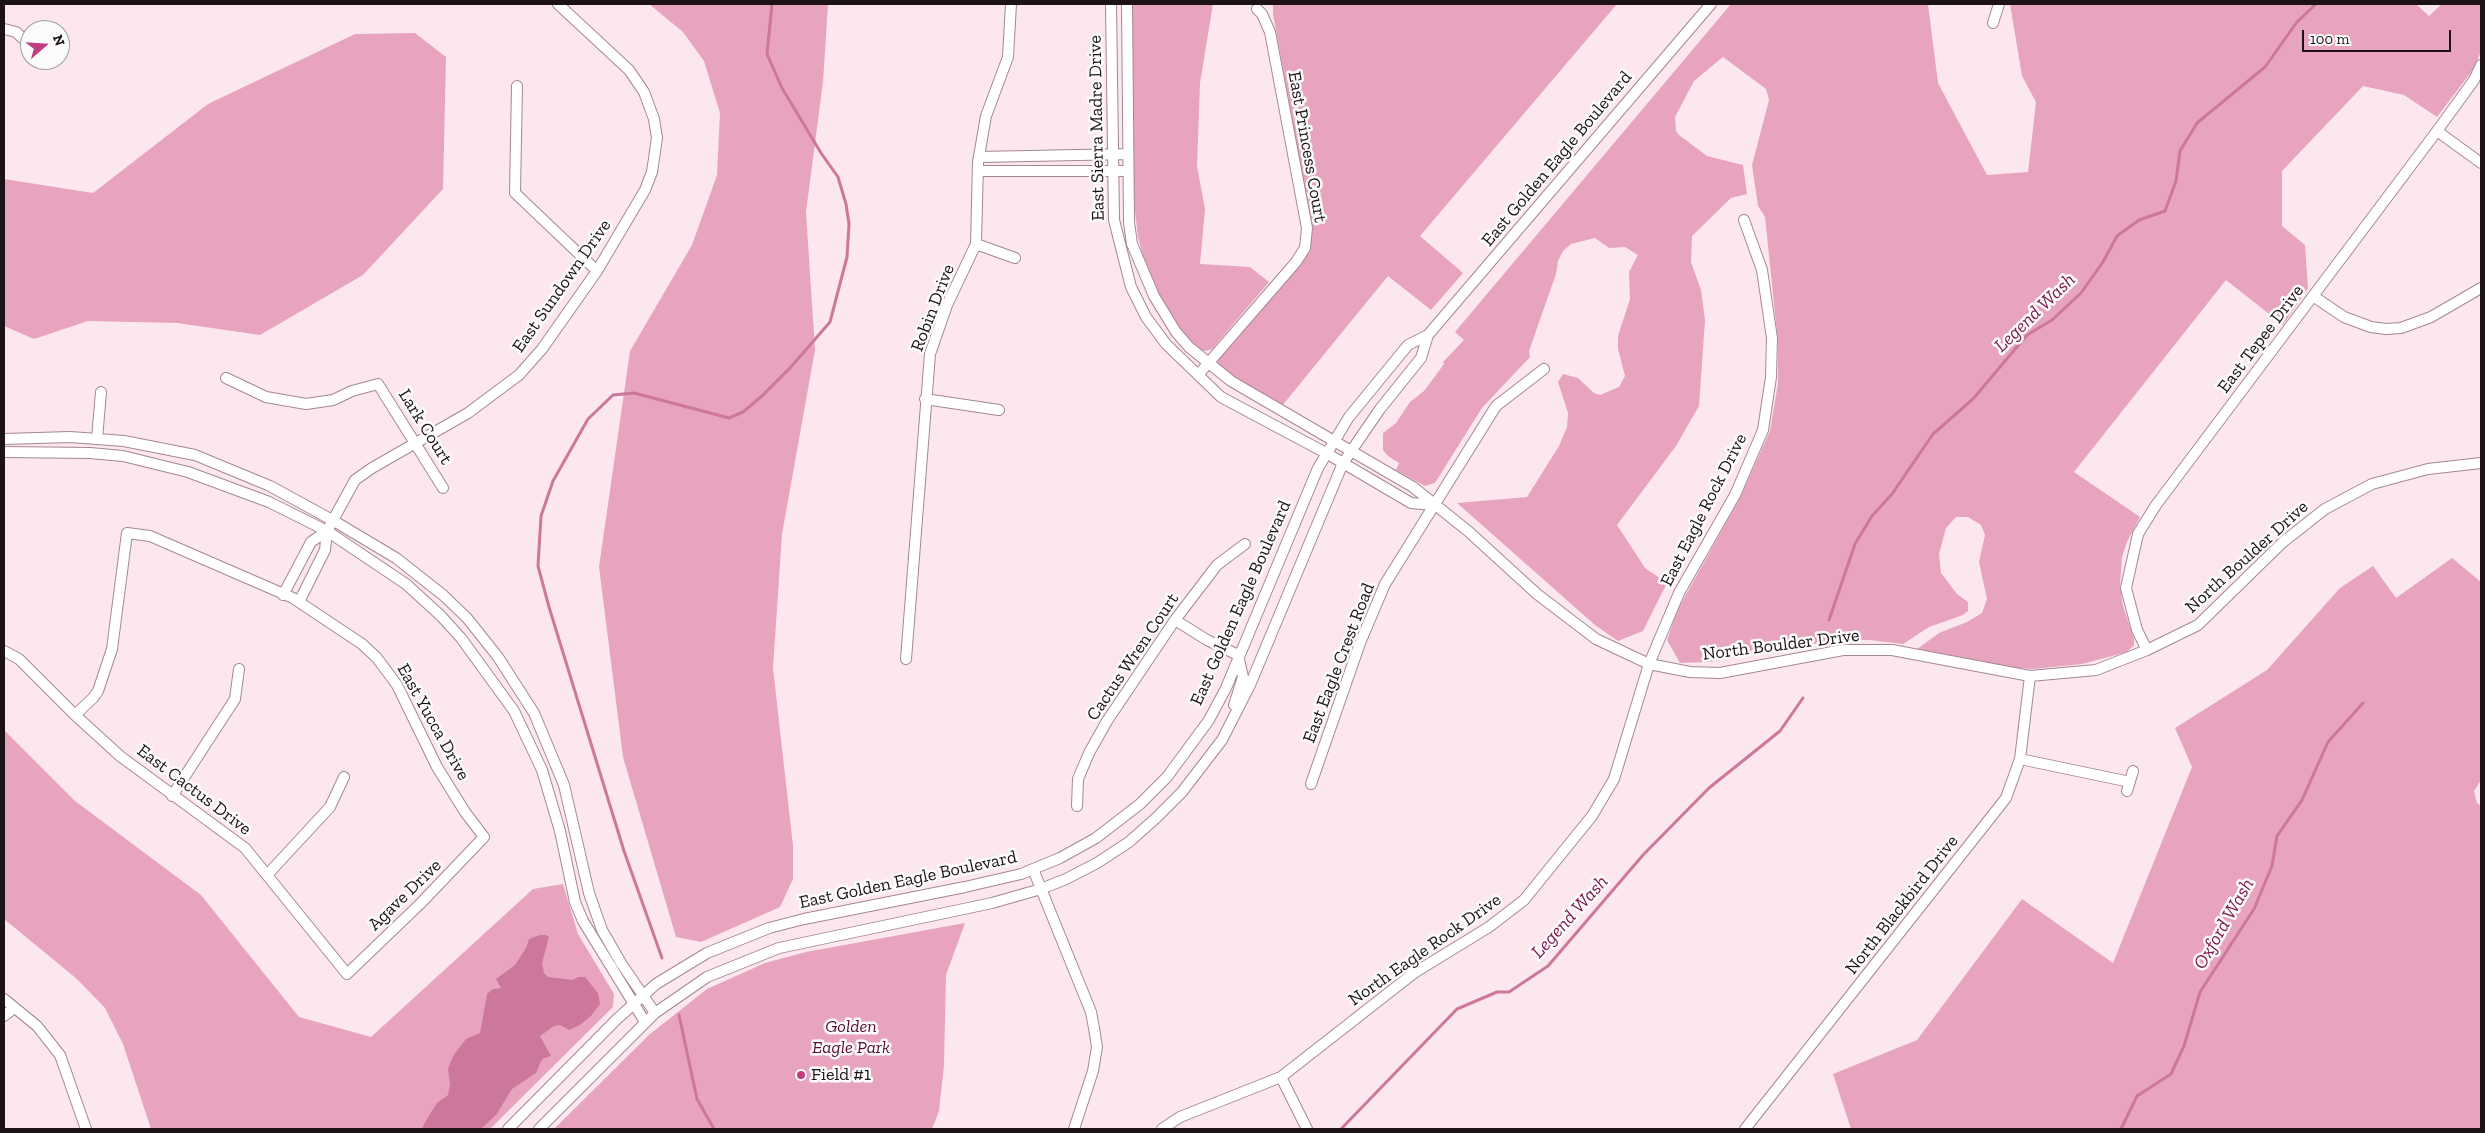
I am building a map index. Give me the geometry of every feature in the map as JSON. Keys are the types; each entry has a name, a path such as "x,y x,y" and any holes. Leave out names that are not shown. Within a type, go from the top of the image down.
{"street":[{"name":"East Sundown Drive","path":"327,531 355,480 378,464 418,444 468,413 519,375 542,349 597,271 645,190 652,172 657,138 654,119 644,92 629,70 558,4"},
{"name":"Robin Drive","path":"906,659 930,354 947,305 976,244 979,157 986,116 1008,57 1011,4"},
{"name":"East Sierra Madre Drive","path":"1111,4 1114,220 1131,287 1146,317 1161,337 1198,375 1222,396 1326,453"},
{"name":"East Sierra Madre Drive","path":"1127,4 1128,222 1132,244 1145,277 1165,317 1189,347 1231,381 1334,441"},
{"name":"East Golden Eagle Boulevard","path":"508,1129 656,984 708,953 769,928 966,887 1033,869 1060,858 1096,838 1140,804 1167,777 1209,720 1226,688 1238,655 1326,453 1349,417 1408,345 1428,335 1711,4"},
{"path":"1993,22 1998,4"},
{"name":"East Princess Court","path":"1198,375 1296,262 1304,248 1307,228 1270,32 1262,14 1257,9"},
{"path":"4,29 16,32 20,36"},
{"name":"East Tepee Drive","path":"2147,650 2137,630 2126,588 2128,571 2138,534 2156,505 2437,131 2474,80 2481,66"},
{"path":"518,86 515,194 597,271"},
{"path":"2437,131 2481,163"},
{"path":"979,157 1128,154"},
{"path":"978,171 1128,171"},
{"name":"East Eagle Rock Drive","path":"1614,780 1649,664 1679,594 1735,494 1764,430 1771,377 1772,338 1762,270 1744,220"},
{"path":"976,244 1015,258"},
{"path":"2313,296 2344,317 2371,327 2386,329 2401,328 2431,317 2481,288"},
{"name":"East Golden Eagle Boulevard","path":"539,1129 655,1012 707,977 779,948 992,903 1041,889 1066,880 1097,863 1129,842 1156,818 1182,792 1222,740 1250,686 1343,463 1380,409 1422,358 1428,335"},
{"name":"East Eagle Crest Road","path":"1311,784 1360,642 1386,584 1433,505 1496,406 1544,369"},
{"name":"Lark Court","path":"226,378 266,396 306,404 332,400 352,391 378,384 418,444 425,460 443,488"},
{"path":"97,439 101,392"},
{"path":"925,399 999,410"},
{"path":"4,439 97,439 133,442 195,455 270,486 334,520 396,558 444,595 483,637 520,690 541,729 564,785 589,893 602,930 655,1012"},
{"name":"North Boulder Drive","path":"1334,441 1413,487 1468,532 1537,594 1596,639 1649,664 1690,672 1720,673 1843,650 1892,650 2030,676 2096,670 2147,650 2198,625 2283,542 2325,509 2372,484 2428,469 2481,464"},
{"path":"4,452 90,453 123,456 188,472 260,499 327,531 406,584 441,616 484,667 514,711 542,770 560,832 576,902 583,921 645,1022"},
{"name":"North Boulder Drive","path":"1326,453 1411,502 1433,505"},
{"path":"283,595 311,542 327,531"},
{"path":"299,602 326,550 327,531"},
{"name":"East Yucca Drive","path":"74,715 98,691 112,649 127,533 150,536 299,602 362,644 377,658 397,685 426,747 444,779 484,837"},
{"name":"Cactus Wren Court","path":"1077,806 1078,779 1088,754 1107,720 1176,620 1217,565 1245,544"},
{"path":"1176,620 1207,640 1238,655 1243,677 1222,740"},
{"name":"East Cactus Drive","path":"4,650 19,658 74,715 120,756 245,848 347,974"},
{"path":"172,796 235,699 239,669"},
{"name":"North Blackbird Drive","path":"1745,1129 2006,798 2020,759 2030,676"},
{"path":"2020,759 2128,786 2133,771"},
{"path":"267,875 330,807 344,777"},
{"name":"North Eagle Rock Drive","path":"1162,1129 1180,1117 1281,1076 1414,973 1489,928 1524,900 1592,816 1614,780"},
{"name":"Agave Drive","path":"347,974 420,904 484,837"},
{"path":"1033,869 1090,1012 1097,1047 1094,1071 1074,1129"},
{"path":"4,999 37,1026 60,1055 86,1129"},
{"path":"4,1016 14,1008"},
{"path":"1281,1076 1307,1129"}],"green space":[{"path":"649,4 828,4 823,82 806,212 815,350 782,534 773,668 793,846 793,879 780,907 701,942 676,937 623,757 599,567 630,351 692,245 717,175 720,113 704,61 683,32"},
{"path":"1132,4 1213,4 1200,83 1197,166 1205,209 1200,264 1250,267 1269,282 1212,349 1206,351 1199,350 1184,335 1163,303 1147,271 1138,237 1134,202"},
{"path":"1273,4 1617,4 1420,236 1463,273 1431,310 1388,276 1282,406 1227,373 1219,367 1218,363 1219,357 1305,257 1311,223 1273,14"},
{"path":"1731,4 1928,4 1938,83 1987,175 2028,172 2036,102 2022,76 2010,4 2416,4 2429,16 2442,4 2481,4 2481,52 2472,71 2437,117 2404,95 2363,86 2282,171 2282,226 2305,245 2308,288 2283,325 2226,280 2074,472 2140,517 2127,542 2122,557 2120,586 2123,606 2134,639 2134,645 2127,652 2082,664 2033,669 1991,666 1917,649 1939,633 1967,622 1982,613 1987,599 1979,562 1985,535 1981,525 1968,517 1956,517 1946,528 1939,554 1941,573 1957,594 1968,602 1968,611 1963,615 1929,627 1903,644 1870,640 1836,640 1709,662 1680,663 1667,640 1678,609 1739,500 1770,431 1778,383 1778,342 1765,217 1758,206 1752,165 1769,100 1766,89 1723,57 1694,81 1675,117 1676,131 1707,156 1743,165 1747,194 1731,198 1692,236 1691,262 1701,290 1705,320 1699,406 1676,446 1617,525 1645,568 1667,583 1643,631 1618,641 1595,625 1457,503 1527,497 1559,446 1567,427 1568,413 1558,382 1563,374 1578,378 1594,393 1600,395 1619,387 1625,376 1618,349 1618,336 1630,299 1629,272 1638,255 1625,247 1609,248 1595,238 1571,244 1563,251 1558,261 1556,274 1529,351 1530,357 1482,408 1435,483 1425,486 1396,470 1399,463 1388,456 1383,450 1383,433 1396,423 1410,402 1424,391 1444,364 1443,362 1464,340 1455,332"},
{"path":"415,33 446,57 443,189 363,275 260,335 177,323 88,321 34,339 4,326 4,179 93,193 208,104 355,34"},
{"path":"2452,558 2481,582 2481,780 2474,791 2477,803 2481,806 2481,1129 1851,1129 1833,1074 1917,1040 2022,899 2113,963 2192,767 2175,728 2267,670 2340,588 2373,566 2396,598"},
{"path":"4,730 75,801 201,895 299,1017 371,1037 533,889 563,884 578,934 614,994 613,1007 490,1129 151,1129 123,1044 105,1008 77,979 4,919"},
{"name":"Golden Eagle Park","path":"965,923 946,975 944,1065 939,1111 932,1129 554,1129 650,1034 707,989 765,963 806,952"}],"shaded area":[{"path":"540,935 549,937 542,963 544,973 548,977 573,980 578,977 585,977 598,993 600,1004 591,1016 580,1025 569,1030 560,1025 554,1026 540,1036 551,1056 542,1059 536,1073 512,1089 496,1115 481,1129 422,1129 437,1103 448,1095 450,1084 448,1069 453,1056 466,1039 480,1033 487,994 493,989 501,988 496,979 515,965 526,948 529,939"}],"waterway":[{"path":"662,958 624,851 549,607 538,566 541,516 553,481 588,419 613,395 634,393 729,418 743,412 762,396 790,368 830,322 847,257 849,224 846,204 838,177 821,153 782,88 767,54 772,4"},
{"name":"Legend Wash","path":"1829,620 1855,544 1872,516 1892,494 1933,434 1973,399 2027,335 2052,320 2081,293 2103,262 2117,236 2139,220 2165,211 2176,181 2180,151 2197,123 2265,67 2297,22 2316,4"},
{"name":"Legend Wash","path":"1341,1129 1457,1009 1497,992 1509,992 1548,966 1643,855 1709,788 1780,731 1803,698"},
{"name":"Oxford Wash","path":"2121,1129 2137,1096 2171,1074 2184,1046 2200,992 2254,909 2272,866 2277,836 2302,800 2328,742 2363,703"},
{"path":"679,1015 697,1099 714,1129"}],"place":[{"name":"Field #1","path":"801,1075"}]}
